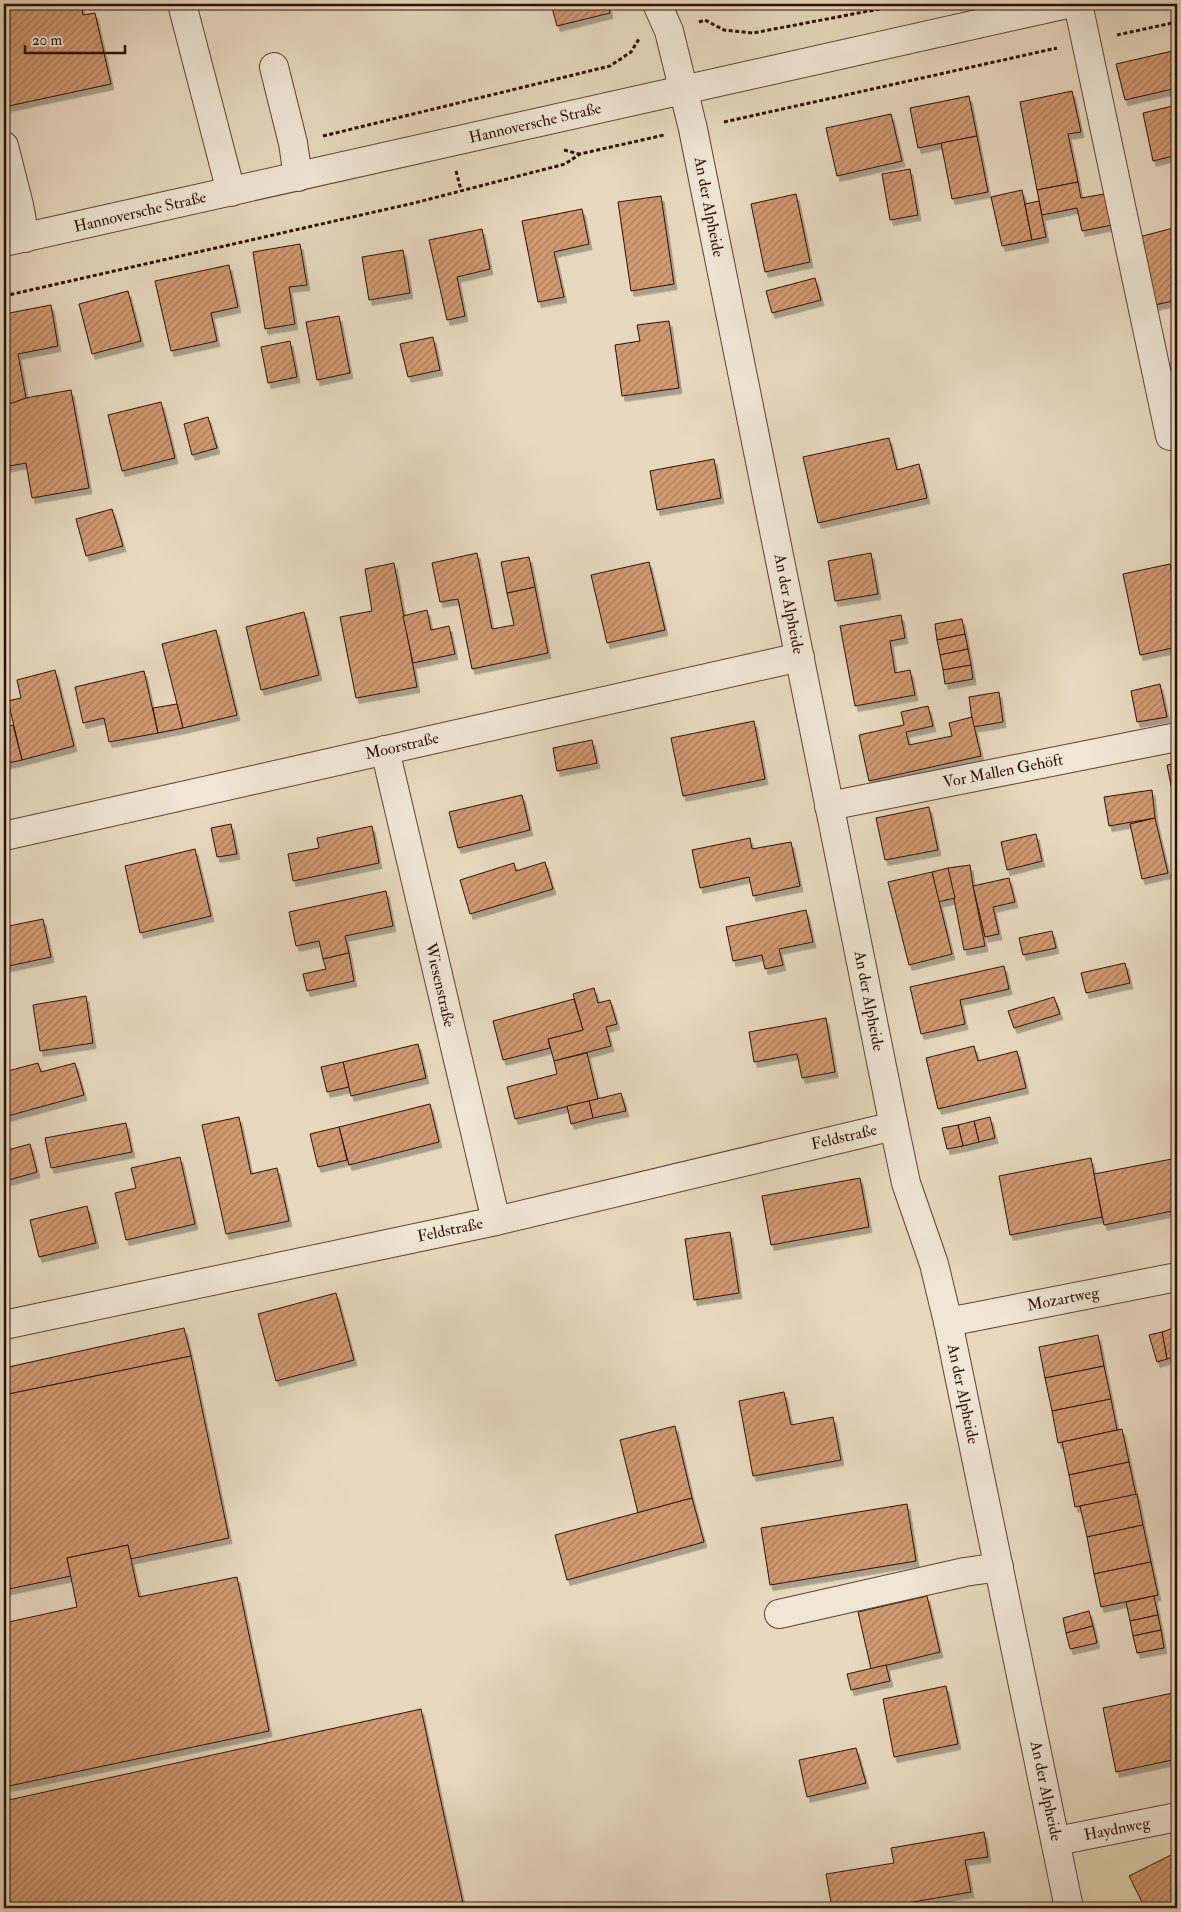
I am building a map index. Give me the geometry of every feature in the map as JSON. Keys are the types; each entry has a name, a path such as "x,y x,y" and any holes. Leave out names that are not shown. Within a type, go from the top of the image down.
{"street":[{"path":"182,4 231,192"},
{"name":"An der Alpheide","path":"658,4 669,30 693,129 906,1183 934,1264 948,1322 1057,1841 1069,1908"},
{"name":"Hannoversche Straße","path":"14,240 1067,4"},
{"path":"1078,4 1170,436"},
{"path":"274,67 293,143 298,177"},
{"path":"4,146 20,205 14,240"},
{"name":"Moorstraße","path":"4,836 800,657"},
{"name":"Vor Mallen Gehöft","path":"829,806 1177,737"},
{"name":"Wiesenstraße","path":"385,750 496,1221"},
{"name":"Feldstraße","path":"4,1325 496,1221 894,1126"},
{"name":"Mozartweg","path":"948,1322 1177,1277"},
{"path":"780,1614 965,1572 999,1567"},
{"name":"Haydnweg","path":"1057,1841 1177,1817"}],"path":[{"path":"293,143 610,66 631,52 641,35 669,30 704,20 724,30 753,33 906,4"},
{"path":"4,296 414,203 565,164 580,154 1177,22"},
{"path":"457,174 460,190"}],"building":[{"path":"4,4 81,4 83,15 95,13 111,84 4,107"},
{"path":"551,4 608,4 610,13 557,26"},
{"path":"1177,50 1177,88 1125,100 1116,64"},
{"path":"1072,91 1081,132 1068,134 1078,182 1037,190 1020,102"},
{"path":"969,96 977,136 918,148 910,108"},
{"path":"1177,105 1177,155 1153,161 1143,113"},
{"path":"891,114 902,161 837,176 826,128"},
{"path":"977,136 988,192 952,199 941,143"},
{"path":"910,169 918,215 890,220 882,174"},
{"path":"1078,182 1081,198 1110,193 1117,224 1082,231 1077,208 1042,215 1037,190"},
{"path":"1022,190 1032,240 1002,246 991,197"},
{"path":"796,194 810,262 765,272 751,204"},
{"path":"661,196 674,284 631,291 618,202"},
{"path":"1039,201 1046,237 1032,240 1025,204"},
{"path":"582,209 589,244 554,252 564,297 538,302 522,221"},
{"path":"1177,227 1177,300 1155,305 1139,237"},
{"path":"482,229 490,269 457,277 465,316 447,320 429,240"},
{"path":"300,244 307,285 289,287 295,324 265,329 253,252"},
{"path":"403,250 410,293 369,300 362,257"},
{"path":"229,265 238,307 211,313 217,341 171,351 155,281"},
{"path":"815,278 821,300 772,313 766,291"},
{"path":"128,291 141,341 92,354 79,304"},
{"path":"51,305 58,346 18,354 26,398 4,406 4,314"},
{"path":"339,316 350,373 317,380 306,322"},
{"path":"669,321 679,388 622,396 615,345 640,341 637,325"},
{"path":"433,337 440,370 408,377 400,344"},
{"path":"290,341 297,377 268,383 261,347"},
{"path":"71,390 89,488 32,498 26,463 4,467 4,406 26,398"},
{"path":"161,402 175,458 122,471 108,415"},
{"path":"208,417 217,448 192,455 184,424"},
{"path":"889,438 897,470 919,464 927,498 818,523 803,457"},
{"path":"714,459 721,498 657,510 650,471"},
{"path":"112,509 123,546 86,556 76,519"},
{"path":"477,553 492,629 514,625 507,593 535,587 548,653 472,669 458,599 440,602 432,563"},
{"path":"871,553 878,594 835,601 828,561"},
{"path":"529,557 535,587 507,593 501,562"},
{"path":"649,562 665,630 607,643 591,575"},
{"path":"394,563 417,687 356,698 340,617 372,611 365,569"},
{"path":"1170,564 1177,602 1177,647 1140,655 1123,574"},
{"path":"427,610 431,630 449,626 455,654 413,663 403,616"},
{"path":"304,612 319,675 261,690 246,627"},
{"path":"901,615 905,638 890,641 895,673 910,670 915,695 855,706 840,626"},
{"path":"962,619 965,634 937,640 935,624"},
{"path":"216,630 237,715 183,728 162,644"},
{"path":"965,634 968,649 940,655 937,640"},
{"path":"968,649 971,665 943,670 940,655"},
{"path":"971,665 973,679 945,684 943,670"},
{"path":"55,670 74,746 22,760 8,701 21,698 17,680"},
{"path":"144,671 158,733 109,742 104,718 83,723 75,687"},
{"path":"1160,684 1167,717 1137,722 1131,691"},
{"path":"999,692 1003,722 973,727 969,697"},
{"path":"177,704 183,728 158,733 153,708"},
{"path":"928,706 933,726 906,732 909,745 952,736 949,723 972,717 981,756 869,781 859,735 904,725 901,712"},
{"path":"754,721 765,779 683,796 671,738"},
{"path":"13,725 22,760 4,764 4,727"},
{"path":"592,740 597,763 557,771 553,748"},
{"path":"1177,763 1177,815 1167,765"},
{"path":"1152,790 1155,818 1109,826 1104,797"},
{"path":"522,795 530,830 458,848 449,812"},
{"path":"929,807 938,850 885,860 876,818"},
{"path":"1155,818 1168,873 1142,879 1130,824"},
{"path":"231,824 237,854 217,857 211,828"},
{"path":"372,826 379,863 293,881 288,854 319,848 317,838"},
{"path":"1036,834 1042,861 1007,870 1001,842"},
{"path":"750,838 752,849 791,842 800,886 753,896 749,877 700,888 692,850"},
{"path":"195,849 211,916 140,933 125,866"},
{"path":"545,862 553,889 470,914 460,880 514,863 516,871"},
{"path":"970,865 985,946 964,950 948,868"},
{"path":"948,868 955,898 938,902 932,872"},
{"path":"932,872 952,954 909,965 888,882"},
{"path":"1009,878 1015,902 993,907 999,934 985,937 973,886"},
{"path":"386,891 393,926 345,936 349,953 323,959 319,941 296,946 289,912"},
{"path":"806,910 813,942 779,949 783,965 765,969 762,955 733,961 726,927"},
{"path":"43,919 51,957 4,967 4,927"},
{"path":"1052,931 1056,948 1023,955 1019,938"},
{"path":"349,953 354,981 307,991 303,974 326,969 323,959"},
{"path":"1125,963 1130,983 1086,993 1081,973"},
{"path":"1004,966 1009,989 960,1000 965,1024 921,1034 910,987"},
{"path":"594,988 598,1003 610,1000 617,1024 606,1027 611,1046 554,1061 548,1039 583,1030 573,994"},
{"path":"86,996 93,1043 40,1051 33,1005"},
{"path":"1054,997 1060,1014 1014,1028 1008,1011"},
{"path":"574,999 583,1030 548,1039 550,1048 503,1060 493,1021"},
{"path":"826,1018 835,1072 802,1078 797,1054 754,1062 749,1032"},
{"path":"418,1044 426,1078 351,1096 343,1062"},
{"path":"974,1046 978,1061 1017,1051 1026,1088 938,1109 926,1058"},
{"path":"587,1053 598,1099 515,1119 507,1087 557,1074 554,1061"},
{"path":"343,1062 349,1087 327,1092 321,1067"},
{"path":"38,1063 41,1072 75,1063 84,1095 4,1117 4,1072"},
{"path":"621,1093 626,1111 593,1118 589,1101"},
{"path":"589,1101 593,1118 571,1124 567,1106"},
{"path":"430,1104 439,1142 349,1165 339,1127"},
{"path":"239,1117 251,1174 277,1168 289,1221 226,1234 202,1125"},
{"path":"990,1117 995,1138 979,1142 974,1121"},
{"path":"974,1121 979,1142 963,1146 958,1125"},
{"path":"126,1123 132,1152 51,1168 45,1138"},
{"path":"958,1125 963,1146 947,1149 942,1128"},
{"path":"339,1127 347,1160 318,1167 310,1134"},
{"path":"30,1144 37,1172 5,1181 4,1151"},
{"path":"180,1157 195,1224 126,1240 115,1193 136,1188 131,1168"},
{"path":"1091,1158 1102,1217 1010,1235 999,1176"},
{"path":"1177,1158 1177,1210 1104,1225 1094,1174"},
{"path":"860,1178 869,1227 771,1245 762,1196"},
{"path":"87,1206 96,1243 39,1257 30,1220"},
{"path":"730,1232 739,1293 694,1300 685,1239"},
{"path":"336,1293 354,1360 276,1381 258,1314"},
{"path":"1176,1327 1177,1356 1167,1359 1162,1332"},
{"path":"184,1328 191,1356 4,1395 4,1368"},
{"path":"1162,1332 1167,1359 1157,1362 1149,1335"},
{"path":"1098,1335 1104,1366 1045,1378 1039,1347"},
{"path":"191,1356 229,1538 130,1559 128,1545 67,1558 71,1576 4,1590 4,1395"},
{"path":"1104,1366 1111,1399 1052,1411 1045,1378"},
{"path":"784,1392 791,1425 833,1417 841,1460 753,1476 739,1401"},
{"path":"1111,1399 1117,1430 1058,1443 1052,1411"},
{"path":"675,1426 692,1498 638,1513 620,1440"},
{"path":"1122,1429 1129,1462 1069,1475 1062,1442"},
{"path":"1129,1462 1136,1495 1075,1507 1069,1475"},
{"path":"1137,1494 1143,1525 1087,1537 1080,1506"},
{"path":"692,1498 704,1542 567,1580 555,1535"},
{"path":"907,1504 916,1561 770,1585 761,1528"},
{"path":"1143,1525 1151,1562 1094,1574 1087,1537"},
{"path":"128,1545 139,1597 237,1577 269,1731 4,1787 4,1623 77,1607 67,1558"},
{"path":"1151,1562 1158,1595 1101,1607 1094,1574"},
{"path":"927,1596 940,1652 871,1669 858,1612"},
{"path":"1154,1596 1158,1615 1130,1621 1126,1602"},
{"path":"1089,1611 1093,1626 1066,1633 1063,1618"},
{"path":"1158,1615 1161,1630 1133,1636 1130,1621"},
{"path":"1093,1626 1097,1643 1070,1649 1066,1633"},
{"path":"1161,1630 1164,1648 1137,1653 1133,1636"},
{"path":"886,1665 890,1681 851,1690 847,1674"},
{"path":"946,1686 958,1744 894,1757 883,1699"},
{"path":"1177,1692 1177,1759 1116,1772 1103,1708"},
{"path":"421,1709 464,1908 4,1908 4,1801"},
{"path":"856,1748 866,1783 807,1797 799,1760"},
{"path":"984,1832 988,1857 965,1860 971,1892 913,1902 915,1908 832,1908 826,1874 894,1863 891,1848"},
{"path":"1177,1852 1177,1908 1145,1908 1129,1876"}]}
